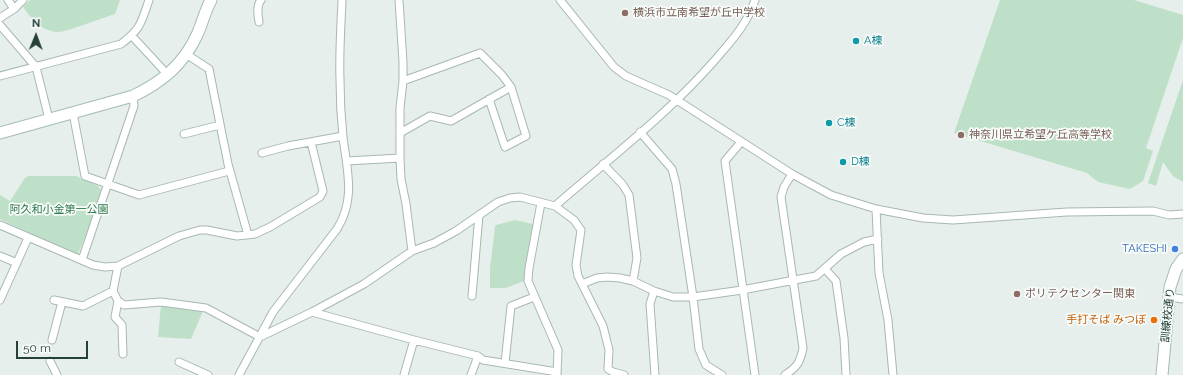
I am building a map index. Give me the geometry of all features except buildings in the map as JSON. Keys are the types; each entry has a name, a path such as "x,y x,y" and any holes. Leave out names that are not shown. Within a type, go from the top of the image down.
{"street":[{"path":"8,0 14,8"},
{"path":"0,18 22,0"},
{"path":"0,76 121,44 132,36 140,26 149,0"},
{"path":"0,133 133,96 153,86 168,75 186,54 211,0"},
{"path":"259,22 258,12 259,2 261,0"},
{"path":"239,375 280,303 342,220 347,208 349,193 347,161 343,136 340,79 342,0"},
{"path":"399,0 403,80 400,108 401,179 412,251"},
{"path":"560,0 614,67 626,76 669,95 792,174 831,195 876,209 923,218 953,220 1067,212 1153,211 1169,215 1183,214"},
{"path":"555,206 677,100 740,31 755,0"},
{"path":"0,25 36,67 49,119"},
{"path":"132,36 168,75"},
{"path":"403,80 480,53 502,75 511,87 526,136 505,147 489,100"},
{"path":"186,54 209,69 229,171 248,235"},
{"path":"400,132 430,116 451,121 511,87"},
{"path":"82,260 134,106 133,96"},
{"path":"73,113 85,176 139,195 229,171"},
{"path":"184,134 220,125"},
{"path":"640,132 672,169 676,184 700,349 706,365 722,375"},
{"path":"262,153 343,136"},
{"path":"0,225 93,265 105,267 118,266 179,236 200,230 237,236 248,235 267,229 320,197 322,191 311,142"},
{"path":"741,142 724,161 755,375"},
{"path":"347,161 400,158"},
{"path":"604,164 623,185 629,195 638,258 633,281"},
{"path":"785,375 794,369 801,360 803,348 781,196 784,187 792,174"},
{"path":"260,337 312,312 364,284 412,251 434,243 456,231 498,202 510,198 520,197 555,206 574,220 581,230 576,265 578,276 603,326 609,350 608,369 624,375"},
{"path":"312,312 478,356 483,360 557,374 558,350 528,281 528,268 541,203"},
{"path":"876,209 879,273 888,320 893,375"},
{"path":"472,296 479,215"},
{"path":"0,300 28,238"},
{"path":"582,284 596,278 607,277 633,281 654,291 674,297 742,290 816,276 841,254 864,242 878,239"},
{"path":"0,256 17,263"},
{"name":"訓練校通り","path":"1162,375 1169,297 1176,269 1183,259"},
{"path":"118,266 112,291 118,301 124,305 161,302 206,308 260,337"},
{"path":"825,269 836,281 844,338 846,375"},
{"path":"54,300 83,306 112,291"},
{"path":"654,291 650,304 655,375"},
{"path":"505,363 512,306 534,297"},
{"path":"1169,297 1183,299"},
{"path":"118,301 115,317 122,325 123,354"},
{"path":"52,340 62,302"},
{"path":"404,375 414,340"},
{"path":"471,375 478,356"},
{"path":"50,361 57,375"},
{"path":"179,362 208,375"}],"green space":[{"path":"30,0 120,0 115,14 76,28 57,32 41,27 29,15 23,7"},
{"path":"1000,0 1134,0 1183,15 1183,38 1146,148 1153,151 1143,181 1130,189 1098,182 1087,173 954,133"},
{"path":"1183,80 1183,182 1173,176 1163,162 1156,186 1148,183"},
{"name":"阿久和小金第一公園","path":"28,176 76,176 98,186 101,190 89,227 78,254 54,245 0,219 0,195 10,201 25,178"},
{"path":"515,220 533,224 524,281 506,288 490,288 490,268 495,227 496,225"},
{"path":"161,305 203,311 191,339 158,337"}],"place":[{"name":"横浜市立南希望が丘中学校","path":"625,13"},
{"name":"A棟","path":"856,41"},
{"name":"C棟","path":"829,123"},
{"name":"神奈川県立希望ケ丘高等学校","path":"961,135"},
{"name":"D棟","path":"843,162"},
{"name":"TAKESHI","path":"1175,249"},
{"name":"ポリテクセンター関東","path":"1017,294"},
{"name":"手打そば みつぼ","path":"1154,320"}]}
